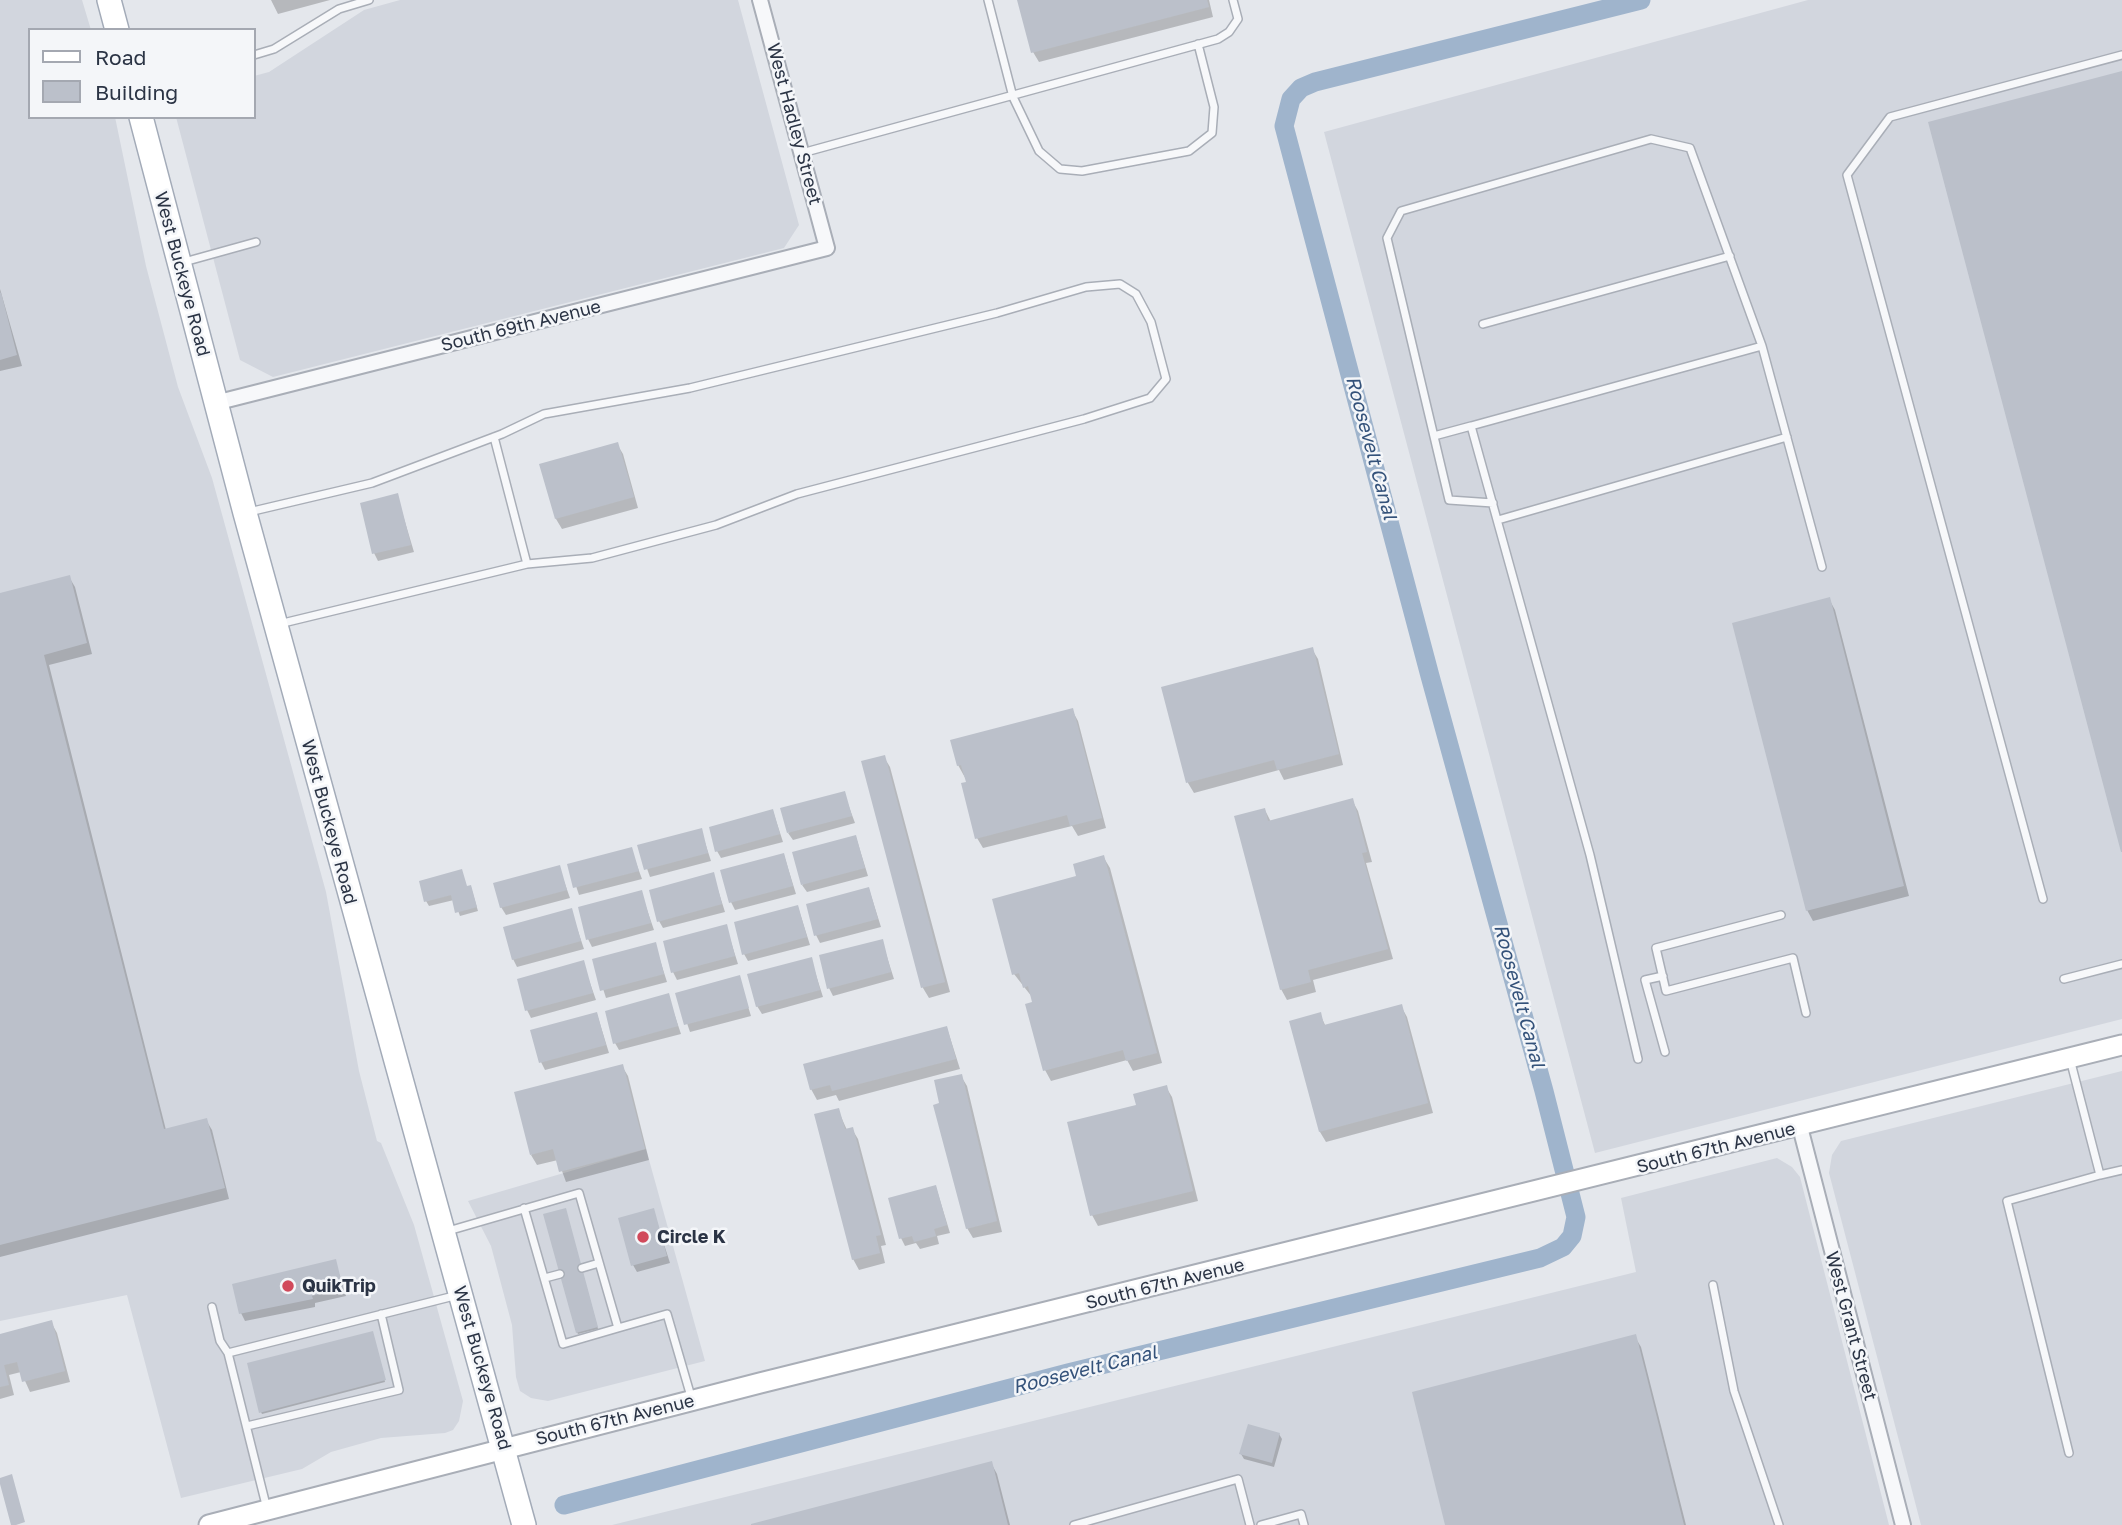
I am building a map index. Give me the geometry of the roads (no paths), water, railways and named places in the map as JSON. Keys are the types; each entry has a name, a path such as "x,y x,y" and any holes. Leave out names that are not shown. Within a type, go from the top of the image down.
{"main road":[{"path":"109,0 116,28"},
{"name":"West Buckeye Road","path":"142,119 275,625 524,1525"},
{"name":"South 67th Avenue","path":"209,1525 693,1400 2122,1045"}],"street":[{"name":"West Hadley Street","path":"760,0 827,248"},
{"name":"South 69th Avenue","path":"215,403 827,248"},
{"name":"West Grant Street","path":"1800,1127 1903,1525"}],"lane":[{"path":"256,54 274,49 339,9 369,0"},
{"path":"988,0 1013,97 1039,152 1060,169 1082,171 1189,151 1212,133 1214,107 1198,44"},
{"path":"802,153 1198,44 1229,32 1238,19 1233,0"},
{"path":"2043,899 1847,175 1890,117 2122,55"},
{"path":"1493,503 1449,500 1387,238 1401,211 1651,139 1690,148 1762,346 1822,567"},
{"path":"180,263 256,242"},
{"path":"1483,324 1730,256"},
{"path":"245,513 372,483 494,437 544,414 704,385 997,313 1086,286 1120,284 1136,294 1151,322 1166,379 1150,398 1084,419 797,494 716,525 592,558 527,564 275,625"},
{"path":"1434,436 1762,346"},
{"path":"1471,426 1590,855 1637,1059"},
{"path":"494,437 527,564"},
{"path":"1498,520 1787,437"},
{"path":"1781,915 1656,948 1663,976 1667,991 1793,958 1806,1013"},
{"path":"2064,979 2122,964"},
{"path":"1663,976 1645,980 1665,1052"},
{"path":"2070,1058 2100,1175"},
{"path":"2069,1453 2007,1201 2122,1170"},
{"path":"444,1232 579,1193 618,1328"},
{"path":"524,1208 563,1343 667,1314 693,1400"},
{"path":"582,1268 600,1263"},
{"path":"545,1278 560,1274"},
{"path":"1713,1285 1734,1391 1779,1525"},
{"path":"228,1353 461,1294"},
{"path":"212,1307 220,1341 228,1353 267,1510"},
{"path":"247,1426 399,1390 381,1314"},
{"path":"1074,1525 1238,1479 1250,1525"},
{"path":"1261,1525 1301,1514 1304,1525"}],"waterway":[{"name":"Roosevelt Canal","path":"564,1505 1068,1373 1540,1258 1563,1247 1572,1236 1576,1217 1544,1091 1430,676 1284,126 1291,99 1301,88 1315,82 1641,0"}],"place":[{"name":"Circle K","path":"643,1237"},
{"name":"QuikTrip","path":"288,1286"}]}
